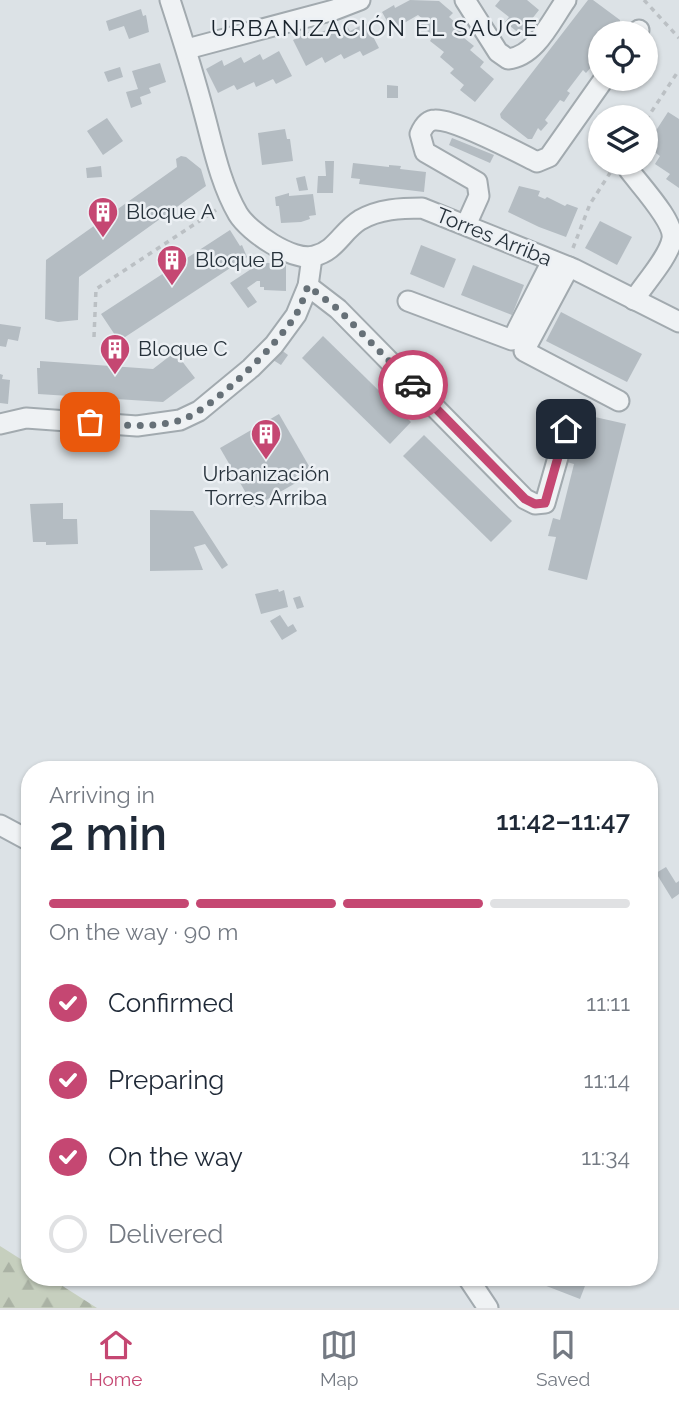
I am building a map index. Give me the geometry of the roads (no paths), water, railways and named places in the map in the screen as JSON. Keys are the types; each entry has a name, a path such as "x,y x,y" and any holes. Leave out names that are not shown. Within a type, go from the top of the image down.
{"street":[{"path":"0,424 26,418 137,426 180,420 200,411 274,345 296,315 308,286 312,257 285,250 264,240 239,216 220,173 187,49 170,0"},
{"path":"187,49 334,10 360,0"},
{"path":"465,0 498,52 509,59 517,58 531,50 566,0"},
{"path":"466,225 479,196 477,183 425,152 420,134 426,124 439,120 476,133 537,162 543,161 549,157 596,91"},
{"path":"630,175 670,225 673,236 669,248 634,300"},
{"name":"Torres Arriba","path":"312,257 330,250 359,220 395,207 422,208 563,265 679,322"},
{"path":"408,301 512,340 563,265"},
{"path":"563,265 524,351 619,401"},
{"path":"308,286 338,309 525,499 535,504 545,503 566,429"},
{"path":"0,825 21,836"},
{"path":"473,1286 488,1308"}],"place":[{"name":"Bloque A","path":"103,239"},
{"name":"Bloque B","path":"172,287"},
{"name":"Bloque C","path":"115,376"},
{"name":"Urbanización Torres Arriba","path":"266,461"}],"district":[{"name":"URBANIZACIÓN EL SAUCE","path":"375,28"}]}
